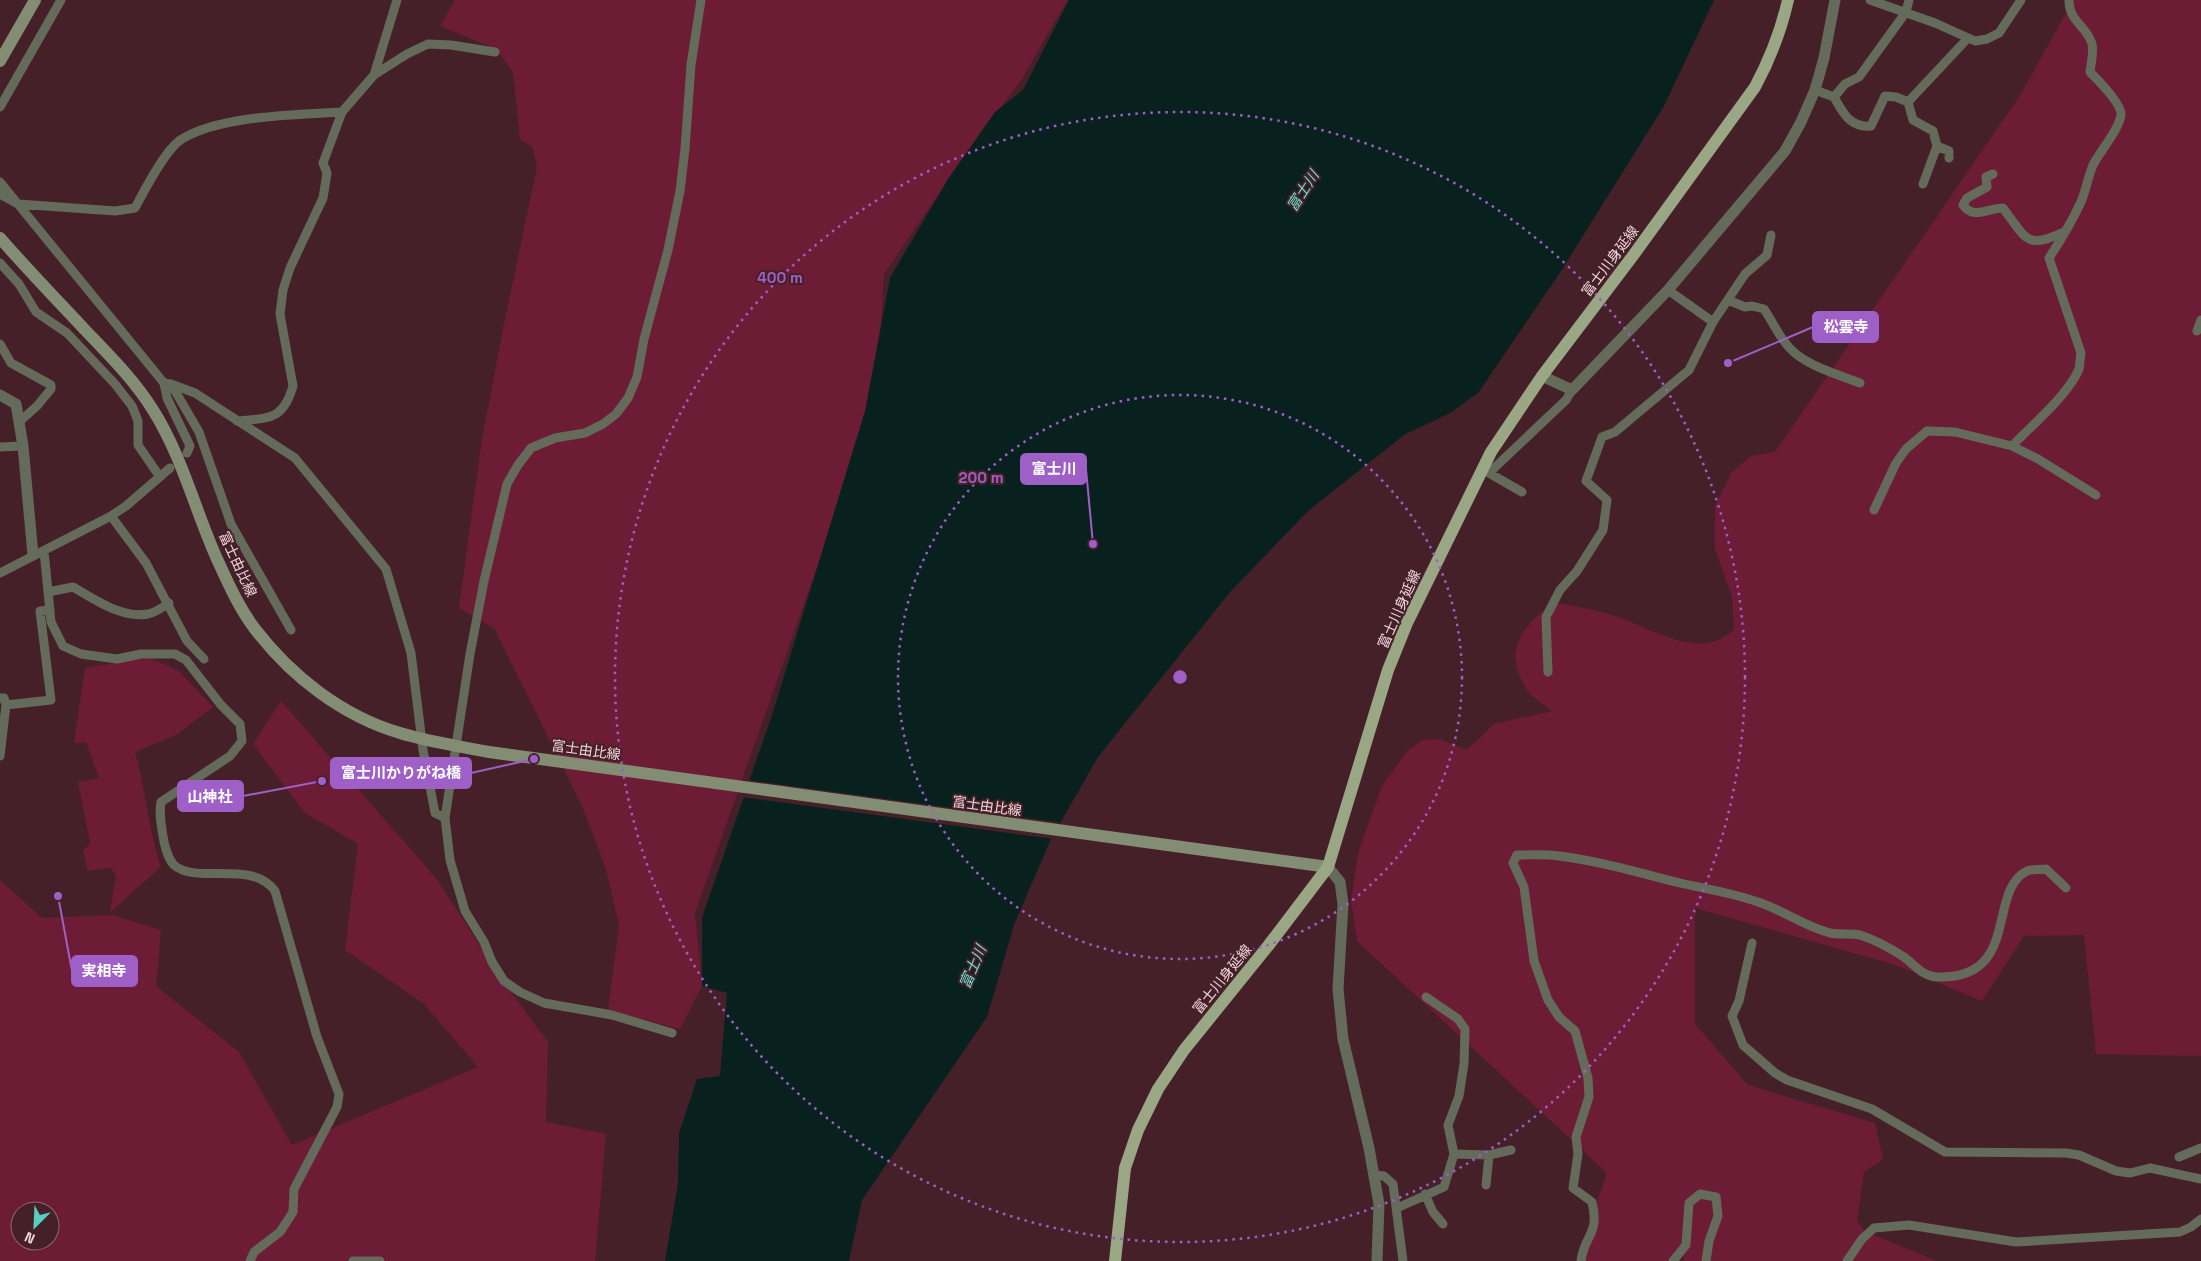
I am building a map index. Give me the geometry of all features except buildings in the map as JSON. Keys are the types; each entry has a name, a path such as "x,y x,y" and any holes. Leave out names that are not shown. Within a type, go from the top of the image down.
{"main road":[{"path":"0,61 35,0"},
{"name":"富士川身延線","path":"1115,1261 1125,1168 1138,1130 1154,1097 1184,1050 1268,946 1328,866 1388,670 1407,623 1491,452 1542,376 1632,257 1755,87 1769,59 1783,22 1788,0"},
{"name":"富士由比線","path":"0,238 124,371 152,410 173,447 217,558 235,597 254,628 279,657 307,683 336,704 365,720 398,733 431,742 686,779 1328,866"}],"street":[{"path":"0,107 61,0"},
{"path":"374,76 397,0"},
{"path":"672,1034 612,1015 544,1003 520,992 504,981 492,962 484,942 465,911 450,860 445,818 470,654 484,581 507,484 531,448 555,438 585,433 603,424 616,414 628,398 637,377 644,339 668,250 680,191 686,149 692,65 701,0"},
{"path":"1522,492 1489,473 1566,400 1572,390 1668,290 1785,151 1801,122 1815,90 1824,58 1835,0"},
{"path":"1870,0 1906,12 1975,41 1987,39 1999,33 2021,0"},
{"path":"1834,97 1845,84 1859,77 1906,12 1909,0"},
{"path":"2012,446 2054,403 2079,368 2081,353 2049,258 2082,200 2092,167 2103,146 2118,125 2121,113 2118,104 2090,72 2092,44 2073,19 2069,9 2069,0"},
{"path":"1908,102 1968,38"},
{"path":"236,421 275,416 286,406 290,397 293,386 280,314 283,290 290,268 323,198 327,173 323,163 342,112 374,76 407,54 428,44 451,45 495,52"},
{"path":"1815,90 1834,97 1846,119 1862,127 1871,126 1885,96 1908,102"},
{"path":"1908,102 1913,120 1933,131 1937,146 1923,184"},
{"path":"0,194 18,204 115,211 135,208 170,149 181,139 235,120 342,112"},
{"path":"1937,146 1949,151 1949,158"},
{"path":"1993,174 1986,177 1987,188 1967,198 1963,204 1966,209 1978,213 2003,208 2024,237 2034,241 2045,241 2066,230"},
{"path":"0,182 167,384 199,432 232,524 291,630"},
{"path":"1548,672 1546,617 1560,590 1576,571 1603,530 1607,500 1586,481 1602,437 1616,432 1689,370 1713,322 1745,274 1767,255 1771,235"},
{"path":"0,262 12,275 36,312 66,333 115,384 132,406 138,421 138,445 160,477"},
{"path":"1668,290 1713,322"},
{"path":"1728,300 1745,307 1752,306 1764,309 1786,343 1795,353 1812,364 1860,383"},
{"path":"2198,331 2201,320"},
{"path":"0,344 11,363 51,385 51,389 19,422"},
{"path":"1542,376 1572,390"},
{"path":"167,384 194,393 295,458 386,569 411,653 423,750 435,813 445,818"},
{"path":"167,384 166,398 190,446 187,453"},
{"path":"0,395 16,404 38,553 48,592 51,622 63,646 80,654 117,659 141,654 175,654 186,660 220,705 240,724 242,741 230,756 161,802 159,811 164,845 174,865 189,871 262,878 275,891 317,1037 339,1094 337,1107 311,1161 294,1189 293,1212 280,1232 254,1252 250,1261"},
{"path":"1874,510 1896,463 1906,449 1927,431 1955,432 2012,446 2096,496"},
{"path":"0,447 22,446"},
{"path":"0,573 111,516 126,506 170,468"},
{"path":"111,516 146,563 169,603 187,641 204,659"},
{"path":"48,592 73,587 115,609 143,614 151,614 169,603"},
{"path":"0,756 3,702 51,700 40,611 50,610"},
{"path":"1581,1261 1593,1231 1596,1217 1592,1202 1574,1188 1578,1154 1576,1137 1589,1097 1588,1078 1575,1031 1559,1017 1548,1000 1534,961 1524,887 1513,863 1517,855 1556,855 1598,862 1759,902 1800,923 1832,933 1859,935 1883,944 1906,958 1923,973 1933,977 1953,976 1970,971 1987,957 1998,939 2005,905 2013,883 2028,870 2046,869 2066,888"},
{"path":"1328,866 1340,882 1343,904 1338,989 1343,1039 1379,1204 1377,1261"},
{"path":"1752,943 1739,1001 1732,1016 1744,1045 1776,1073 1787,1080 1872,1109 1945,1152 2066,1153 2079,1155 2116,1171 2130,1173 2150,1168 2201,1179"},
{"path":"1397,1208 1444,1187 1454,1154 1448,1126 1459,1096 1464,1064 1465,1029 1458,1019 1426,997"},
{"path":"2180,1157 2201,1148"},
{"path":"1454,1154 1489,1154 1511,1150"},
{"path":"1486,1185 1489,1154"},
{"path":"1374,1175 1384,1176 1393,1184 1403,1261"},
{"path":"1425,1194 1433,1212 1443,1224"},
{"path":"1673,1261 1686,1245 1689,1203 1700,1194 1716,1197 1718,1216 1709,1241 1706,1261"},
{"path":"1847,1261 1862,1238 1874,1228 1909,1225 2016,1242 2180,1232 2192,1227 2201,1219"},
{"path":"353,1261 380,1261"}],"shaded area":[{"path":"455,0 1067,0 1022,79 970,148 884,274 876,400 695,913 702,986 680,1029 608,1010 619,925 606,869 583,808 494,628 459,608 481,445 537,167 533,148 520,139 513,72 496,49 440,26"},
{"path":"2073,0 2201,0 2201,1056 2096,1054 2084,935 2024,936 1982,1001 1896,965 1695,908 1695,1024 1748,1085 1875,1123 1883,1159 1864,1172 1857,1220 1864,1231 1937,1261 1684,1261 1683,1255 1673,1261 1577,1261 1607,1173 1357,941 1351,901 1358,853 1382,786 1408,750 1423,740 1439,739 1467,750 1494,724 1552,711 1530,694 1517,669 1515,657 1521,636 1527,627 1554,603 1604,613 1663,635 1693,643 1708,643 1722,638 1734,629 1732,597 1715,549 1715,506 1732,472 1751,456 1775,452 2021,94"},
{"path":"148,657 179,671 213,707 176,735 135,752 161,867 110,912 116,877 111,868 88,871 83,851 90,843 78,782 99,778 86,742 74,743 85,668"},
{"path":"281,701 436,878 504,983 548,1042 546,1122 606,1134 595,1261 0,1261 0,880 42,918 112,915 161,930 156,986 239,1052 292,1145 478,1067 423,1003 345,950 358,844 305,813 253,744"}],"water":[{"path":"1069,0 1714,0 1664,106 1561,271 1478,393 1450,413 1404,435 1308,511 1231,591 1098,757 1051,839 1014,925 987,1017 862,1200 849,1261 665,1261 678,1183 679,1133 697,1079 720,1076 727,993 702,986 702,918 774,709 865,411 890,278 948,179 995,112 1023,90"}],"pier":[{"path":"747,780 1063,823 1054,839 742,797"}],"place":[{"name":"松雲寺","path":"1728,363"},
{"name":"富士川","path":"1093,544"},
{"name":"富士川かりがね橋","path":"534,759"},
{"name":"山神社","path":"322,781"},
{"name":"実相寺","path":"58,896"}]}
